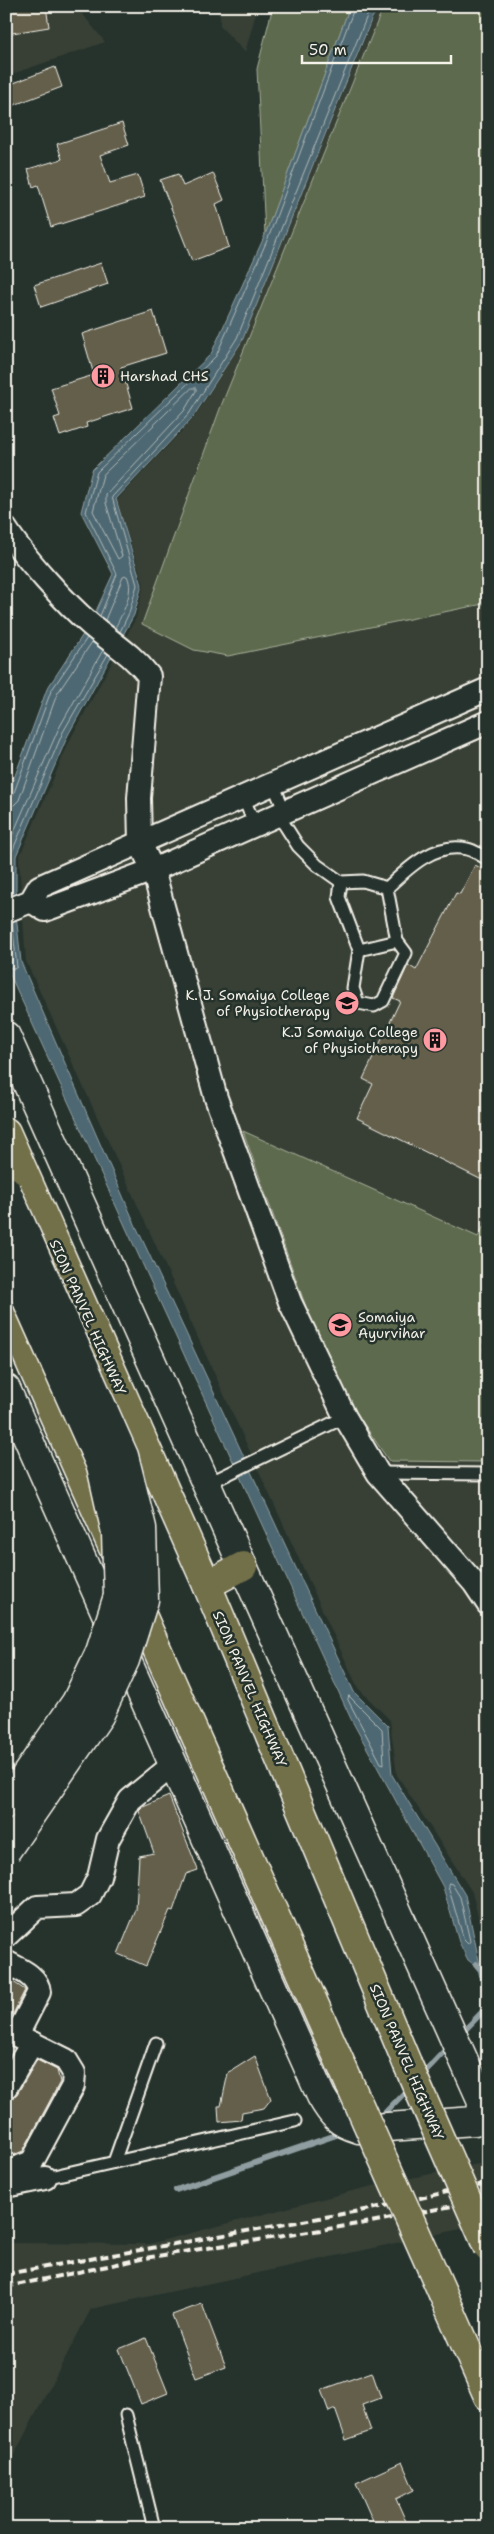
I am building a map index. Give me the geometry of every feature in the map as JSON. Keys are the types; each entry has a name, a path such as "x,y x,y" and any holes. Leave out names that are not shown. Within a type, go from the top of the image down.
{"highway":[{"name":"SION PANVEL HIGHWAY","path":"6,1132 207,1584 407,2063 488,2248"},
{"path":"6,1308 488,2396"},
{"path":"207,1584 243,1566"}],"street":[{"path":"6,529 70,604 90,624 119,645 138,662 148,676 139,798 140,843 153,870 216,1098 290,1302 345,1417 378,1473 474,1583 488,1604"},
{"path":"20,906 39,887 488,689"},
{"path":"20,906 46,910 153,870 488,722"},
{"path":"6,1036 218,1479 243,1566 482,2101 481,2117 475,2120 351,2127 331,2112 321,2096 6,1389"},
{"path":"6,1190 124,1456 142,1528 144,1600 125,1660 99,1716 6,1851"},
{"path":"6,1253 101,1466 116,1533 118,1596 100,1652 76,1702 6,1804"},
{"path":"6,1936 38,1908 76,1905 90,1895 99,1877 108,1839 130,1800 174,1764"},
{"path":"6,1962 34,1979 38,1985 38,1992 18,2036 6,2087"},
{"path":"8,2174 32,2162 73,2086 74,2073 66,2060 18,2036"},
{"path":"8,2174 45,2178"}],"lane":[{"path":"272,817 273,784"},
{"path":"243,797 284,824 298,846 317,865 341,882 363,881 387,888"},
{"path":"387,888 406,869 427,855 446,849 467,849 488,859"},
{"path":"341,882 339,897 359,950 353,988 358,1003 374,1006 383,1001 406,953 397,941 387,888"},
{"path":"359,950 397,941"},
{"path":"218,1479 345,1417"},
{"path":"378,1473 488,1474"},
{"path":"114,2162 156,2044"},
{"path":"45,2178 296,2121"},
{"path":"126,2415 154,2528"}],"path":[{"path":"488,1308 484,1333 488,1423"}],"shaded area":[{"path":"6,6 76,6 105,42 6,76"},
{"path":"212,6 258,6 245,52 220,26 220,16"},
{"name":"Somaiya Ayurvihar","path":"383,6 488,6 488,1955 472,1892 397,1775 390,1720 358,1688 26,961 19,858 71,738 136,618 144,585 117,500 194,418 242,342 373,19"},
{"path":"488,2162 488,2223 91,2309 6,2470 6,2243 149,2244 364,2188"}],"green space":[{"path":"273,6 350,6 265,235 257,69"},
{"path":"387,6 488,6 488,603 228,656 194,650 142,624 221,406 380,15"},
{"path":"243,1131 478,1237 488,1218 488,1462 389,1461 330,1374"}],"water":[{"path":"350,6 381,6 372,18 242,341 193,417 116,499 142,585 134,615 68,735 16,856 16,914 21,962 135,1224 354,1692 388,1726 392,1775 465,1895 481,1970 468,1960 459,1942 443,1887 351,1719 6,966 6,800 47,689 90,624 113,574 81,512 92,470 211,354 265,235"}],"building":[{"path":"6,6 46,6 49,27 6,34"},
{"path":"55,67 62,87 6,108 6,86"},
{"path":"122,123 129,145 100,155 110,183 138,175 145,197 51,227 38,185 33,187 28,169 62,159 57,144"},
{"path":"213,173 224,200 216,204 229,247 192,261 160,180 178,174 183,186"},
{"path":"101,263 108,284 41,307 34,285"},
{"name":"Harshad CHS","path":"153,311 166,353 121,367 133,408 86,423 87,427 60,436 54,418 60,416 51,388 94,375 82,334"},
{"name":"K.J Somaiya College of Physiotherapy","path":"475,865 488,872 488,1167 482,1180 357,1118 373,1084 363,1079 400,1001 393,998 408,965 416,970 456,893 460,894"},
{"path":"169,1796 198,1870 186,1874 173,1911 170,1910 146,1966 118,1954 136,1910 139,1856 154,1853 139,1811 143,1807"},
{"path":"6,1977 25,1990 11,2018 6,2017"},
{"path":"255,2056 271,2099 264,2108 242,2112 241,2120 219,2122 218,2106 221,2106 228,2073"},
{"path":"37,2060 57,2070 60,2082 23,2151 6,2158 6,2100 17,2094"},
{"path":"202,2304 226,2367 196,2378 172,2315"},
{"path":"146,2338 168,2393 141,2404 119,2349"},
{"path":"372,2372 381,2398 362,2405 371,2431 346,2440 335,2409 329,2412 321,2390"},
{"path":"402,2462 414,2490 396,2499 409,2528 376,2528 356,2483"}],"waterway":[{"path":"459,2036 488,2006 481,1970 476,1964"},
{"path":"420,2077 449,2046"},
{"path":"380,2118 409,2088"},
{"path":"176,2190 345,2132"}],"railway":[{"path":"6,2274 370,2209 488,2183"},
{"path":"6,2287 151,2257 371,2222 488,2199"}],"place":[{"name":"Harshad CHS","path":"103,376"},
{"name":"K. J. Somaiya College of Physiotherapy","path":"347,1003"},
{"name":"K.J Somaiya College of Physiotherapy","path":"435,1040"},
{"name":"Somaiya Ayurvihar","path":"340,1325"}]}
